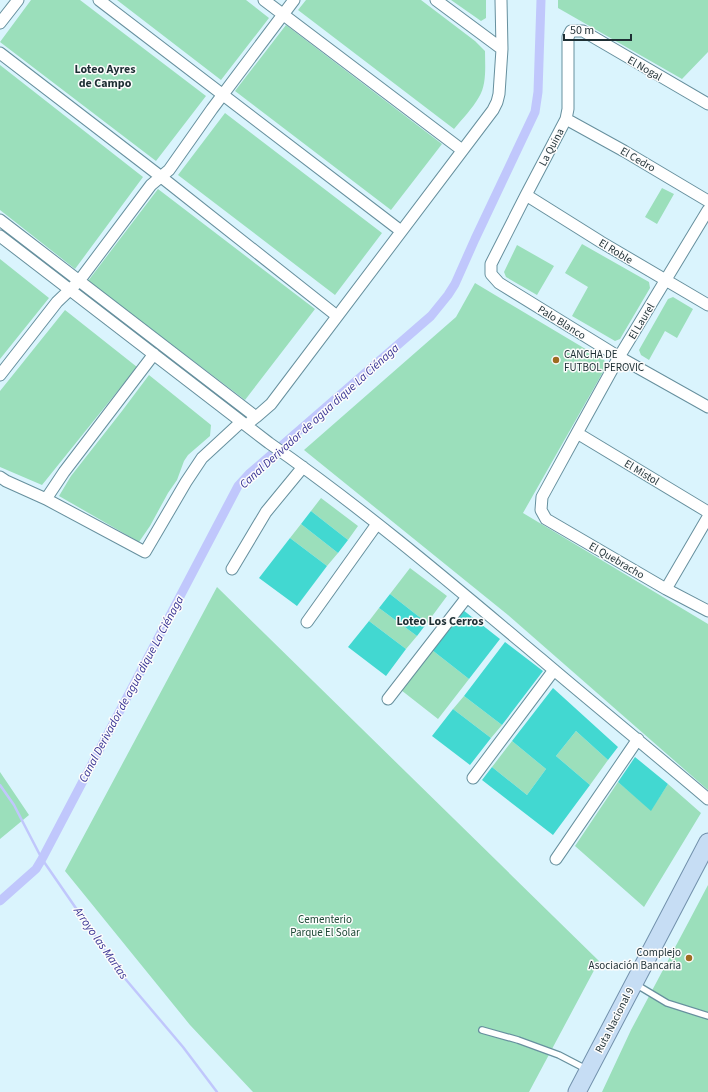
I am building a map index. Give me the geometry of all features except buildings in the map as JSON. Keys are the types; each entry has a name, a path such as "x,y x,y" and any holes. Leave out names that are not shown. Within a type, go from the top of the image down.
{"main road":[{"name":"Ruta Nacional 9","path":"577,1092 708,842"},
{"name":"Ruta Nacional 9","path":"587,1092 708,864"}],"street":[{"path":"0,23 18,0"},
{"path":"99,0 401,231"},
{"path":"264,0 462,150"},
{"path":"0,375 57,302 79,281 151,185 169,170 294,0"},
{"path":"436,0 502,49"},
{"path":"0,477 46,499 145,552 186,482 202,458 243,423 256,417 271,404 493,110 499,94 502,49 501,0"},
{"name":"La Quina","path":"491,264 566,120 568,109 568,36 571,31 583,31"},
{"name":"El Nogal","path":"583,31 708,104"},
{"path":"0,54 160,176 337,316"},
{"name":"El Cedro","path":"566,120 624,151 708,201"},
{"name":"El Roble","path":"526,195 601,242 708,305"},
{"name":"El Laurel","path":"542,497 619,357 708,210"},
{"path":"0,220 256,417"},
{"path":"0,236 377,524 638,739 708,799"},
{"name":"Palo Blanco","path":"491,264 491,274 499,283 619,357 708,407"},
{"path":"46,499 64,472 154,354"},
{"name":"El Mistol","path":"577,433 708,512"},
{"path":"232,569 266,512 303,467"},
{"name":"El Quebracho","path":"542,497 541,510 546,520 666,589 708,611"},
{"path":"666,589 708,517"},
{"path":"307,622 377,524"},
{"path":"388,699 467,597"},
{"path":"473,778 554,670"},
{"path":"556,859 638,739"}],"lane":[{"path":"642,988 666,1003 708,1016"},
{"path":"482,1030 518,1040 559,1055 588,1070"}],"green space":[{"path":"31,0 80,0 206,96 156,161 0,42"},
{"path":"117,0 246,0 269,18 221,80"},
{"path":"306,0 421,0 475,41 485,51 485,69 482,92 471,109 454,129 298,10"},
{"path":"451,0 486,0 486,18 481,21"},
{"path":"558,0 708,0 708,52 682,79 558,8"},
{"path":"286,25 442,144 391,210 235,91"},
{"path":"0,65 143,177 75,269 0,210"},
{"path":"225,113 382,233 335,295 178,175"},
{"path":"662,188 674,194 657,224 645,217"},
{"path":"158,189 315,309 245,400 88,281"},
{"path":"582,244 649,282 650,288 620,339 615,341 572,316 588,287 565,273"},
{"path":"517,245 554,266 537,295 506,277 504,272"},
{"path":"0,259 49,298 0,359"},
{"path":"475,283 604,360 607,365 523,513 708,624 708,790 508,615 304,450 456,317"},
{"path":"673,297 693,309 677,338 665,331 649,360 641,355 639,350 668,299"},
{"path":"65,310 137,367 42,485 0,467 0,391"},
{"path":"149,375 211,425 210,436 188,455 184,461 177,480 139,542 59,496 71,476"},
{"path":"321,498 358,526 348,540 311,511"},
{"path":"301,524 338,553 327,566 290,538"},
{"path":"410,568 447,596 427,623 390,594"},
{"name":"Cementerio Parque El Solar","path":"217,587 599,961 529,1092 253,1092 190,1025 65,871"},
{"path":"379,608 417,636 406,649 369,621"},
{"path":"432,650 469,679 438,719 401,690"},
{"path":"464,696 502,725 491,738 453,709"},
{"path":"576,731 608,760 590,785 556,756"},
{"path":"512,741 546,769 527,795 492,767"},
{"path":"0,772 29,815 0,839"},
{"path":"618,782 651,810 668,784 701,813 644,907 575,846"},
{"name":"Complejo Asociación Bancaria","path":"708,885 708,1092 602,1092 631,1030"}],"waterway":[{"name":"Canal Derivador de agua dique La Ciénaga","path":"0,901 36,869 42,859 238,486 249,474 431,316 455,284 535,112 538,92 541,0"},
{"name":"Arroyo las Martas","path":"0,785 14,805 42,859 122,975 183,1047 217,1092"}],"place":[{"name":"CANCHA DE FUTBOL PEROVIC","path":"556,360"},
{"name":"Complejo Asociación Bancaria","path":"689,958"}],"district":[{"name":"Loteo Ayres de Campo","path":"105,76"},
{"name":"Loteo Los Cerros","path":"440,621"}]}
